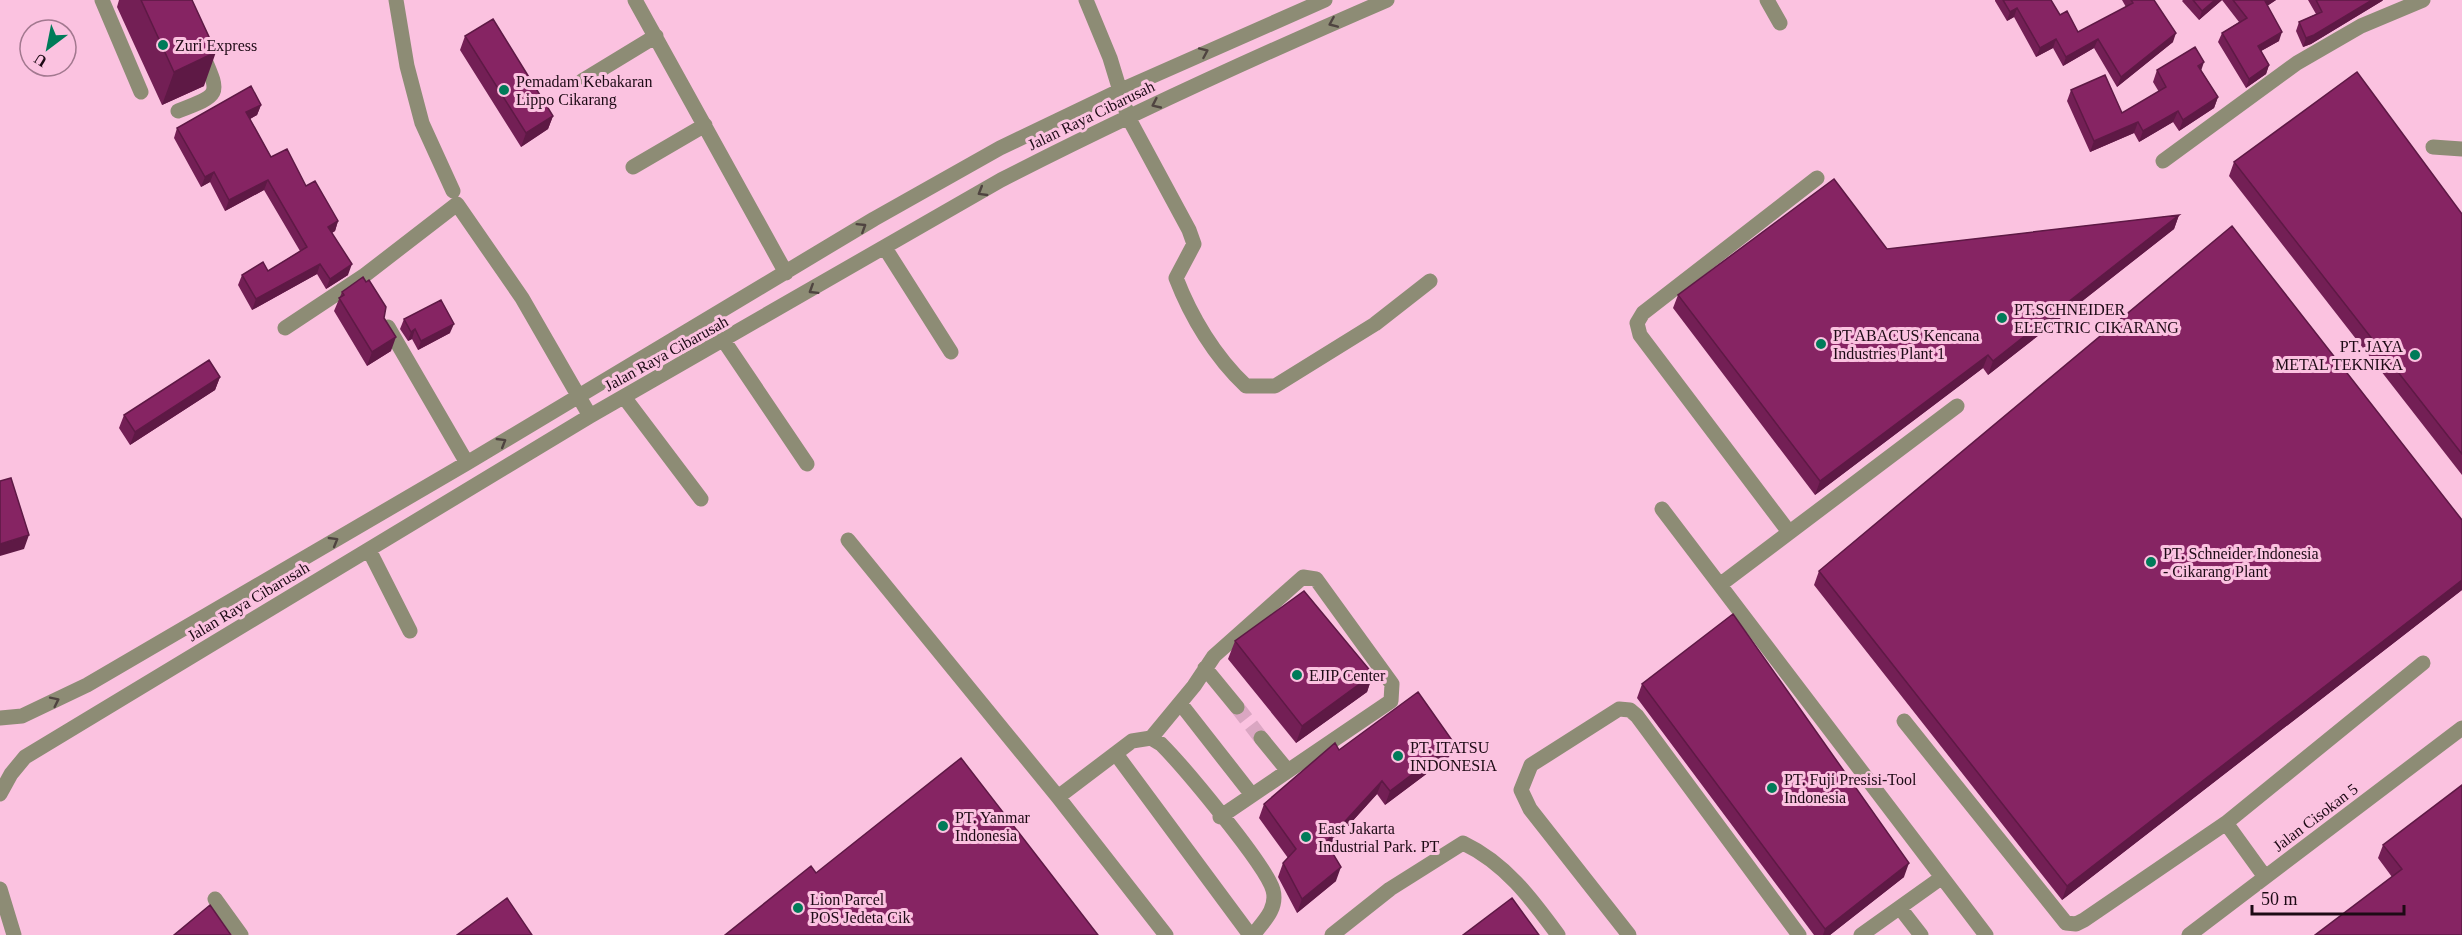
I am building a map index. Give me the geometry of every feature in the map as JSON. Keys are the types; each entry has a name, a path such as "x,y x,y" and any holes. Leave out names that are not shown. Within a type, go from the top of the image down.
{"street":[{"path":"102,0 141,92"},
{"path":"396,0 407,66 423,123 453,191"},
{"path":"635,0 786,273"},
{"path":"1086,0 1121,90 1128,117 1189,230 1194,244 1176,278 1185,300 1230,371 1246,386 1275,386 1375,324 1430,281"},
{"name":"Jalan Raya Cibarusah","path":"0,718 22,716 87,685 467,463 874,219 1000,148 1121,90 1325,0"},
{"name":"Jalan Raya Cibarusah","path":"0,794 11,774 25,757 590,416 1001,180 1267,51 1387,0"},
{"path":"1767,0 1780,23"},
{"path":"2163,160 2297,63 2361,26 2422,0"},
{"path":"582,81 656,36"},
{"path":"178,111 209,99 214,92 215,84 197,42"},
{"path":"633,167 705,125"},
{"path":"2433,147 2462,149"},
{"path":"1789,532 1640,336 1637,323 1643,313 1817,178"},
{"path":"285,328 365,275 457,204 522,298 590,416"},
{"path":"885,248 951,352"},
{"path":"388,327 467,463"},
{"path":"724,341 807,464"},
{"path":"624,397 701,499"},
{"path":"1721,584 1957,406"},
{"path":"1662,509 1986,935"},
{"path":"848,540 1058,797 1166,935"},
{"path":"369,550 410,631"},
{"path":"1058,797 1132,741 1151,738 1226,643 1303,577 1316,579 1392,684 1393,696 1390,701 1220,817"},
{"path":"1904,721 2066,923 2070,925 2084,920 2226,823 2422,663"},
{"path":"1205,668 1237,707"},
{"path":"1180,703 1252,795"},
{"path":"1629,935 1530,809 1521,790 1531,765 1619,709 1630,710 1637,716 1799,935"},
{"name":"Jalan Cisokan 5","path":"2189,935 2462,728"},
{"path":"1116,754 1252,935 1271,912 1273,890 1257,862 1172,755 1151,738"},
{"path":"1261,738 1288,771"},
{"path":"2226,823 2265,877"},
{"path":"1332,935 1390,889 1463,843 1487,855 1522,888 1558,935"},
{"path":"1861,935 1941,878"},
{"path":"0,889 14,935"},
{"path":"215,899 241,935"},
{"path":"1900,908 1921,935"}],"building":[{"path":"141,0 192,0 216,52 174,72"},
{"path":"2003,0 2051,0 2060,15 2067,11 2078,32 2133,3 2131,0 2154,0 2176,33 2121,77 2098,39 2066,57 2056,39 2040,48 2017,8 2010,12"},
{"path":"2193,0 2215,0 2202,11"},
{"path":"2233,0 2266,0 2282,32 2258,46 2269,65 2249,79 2222,33 2247,18"},
{"path":"2316,0 2372,0 2306,38 2299,22 2322,12"},
{"path":"493,19 553,116 526,133 465,36"},
{"path":"2195,47 2204,62 2198,66 2218,97 2183,120 2178,111 2143,131 2138,122 2094,141 2071,90 2105,75 2122,113 2166,87 2157,70"},
{"name":"PT. JAYA METAL TEKNIKA","path":"2357,72 2462,214 2462,454 2234,162"},
{"path":"251,86 261,105 246,112 271,157 287,149 306,186 315,181 338,221 328,227 352,264 330,279 320,264 256,299 242,275 263,262 268,271 307,247 268,180 229,200 214,172 205,177 177,128"},
{"name":"PT ABACUS Kencana Industries Plant 1","path":"1834,179 1887,249 2179,215 1993,361 1988,355 1820,481 1678,295"},
{"name":"PT. Schneider Indonesia - Cikarang Plant","path":"2232,226 2462,520 2462,580 2067,886 1819,571"},
{"path":"363,277 366,282 369,280 386,307 384,318 396,337 372,352 339,298 344,295 342,292"},
{"path":"441,300 454,324 421,341 415,329 411,332 404,319"},
{"path":"209,360 220,377 135,432 124,415"},
{"path":"11,478 29,535 0,544 0,481"},
{"name":"EJIP Center","path":"1304,591 1373,674 1302,726 1235,641"},
{"name":"PT. Fuji Presisi-Tool Indonesia","path":"1733,614 1909,863 1825,929 1642,684"},
{"path":"1418,692 1454,743 1390,791 1382,781 1326,842 1341,867 1302,899 1283,863 1296,849 1264,804 1335,743 1339,750"},
{"name":"PT. Yanmar Indonesia","path":"961,758 1098,935 725,935 811,866 816,873"},
{"path":"2462,785 2462,935 2315,935 2402,869 2383,845"},
{"path":"507,898 532,935 457,935"},
{"path":"1512,898 1539,935 1463,935"},
{"path":"210,905 231,935 174,935"}],"tunnel":[{"path":"1237,707 1261,738"}],"place":[{"name":"Zuri Express","path":"163,45"},
{"name":"Pemadam Kebakaran Lippo Cikarang","path":"504,90"},
{"name":"PT.SCHNEIDER ELECTRIC CIKARANG","path":"2002,318"},
{"name":"PT ABACUS Kencana Industries Plant 1","path":"1821,344"},
{"name":"PT. JAYA METAL TEKNIKA","path":"2415,355"},
{"name":"PT. Schneider Indonesia - Cikarang Plant","path":"2151,562"},
{"name":"EJIP Center","path":"1297,675"},
{"name":"PT. ITATSU INDONESIA","path":"1398,756"},
{"name":"PT. Fuji Presisi-Tool Indonesia","path":"1772,788"},
{"name":"PT. Yanmar Indonesia","path":"943,826"},
{"name":"East Jakarta Industrial Park. PT","path":"1306,837"},
{"name":"Lion Parcel POS Jedeta Cik","path":"798,908"}]}
